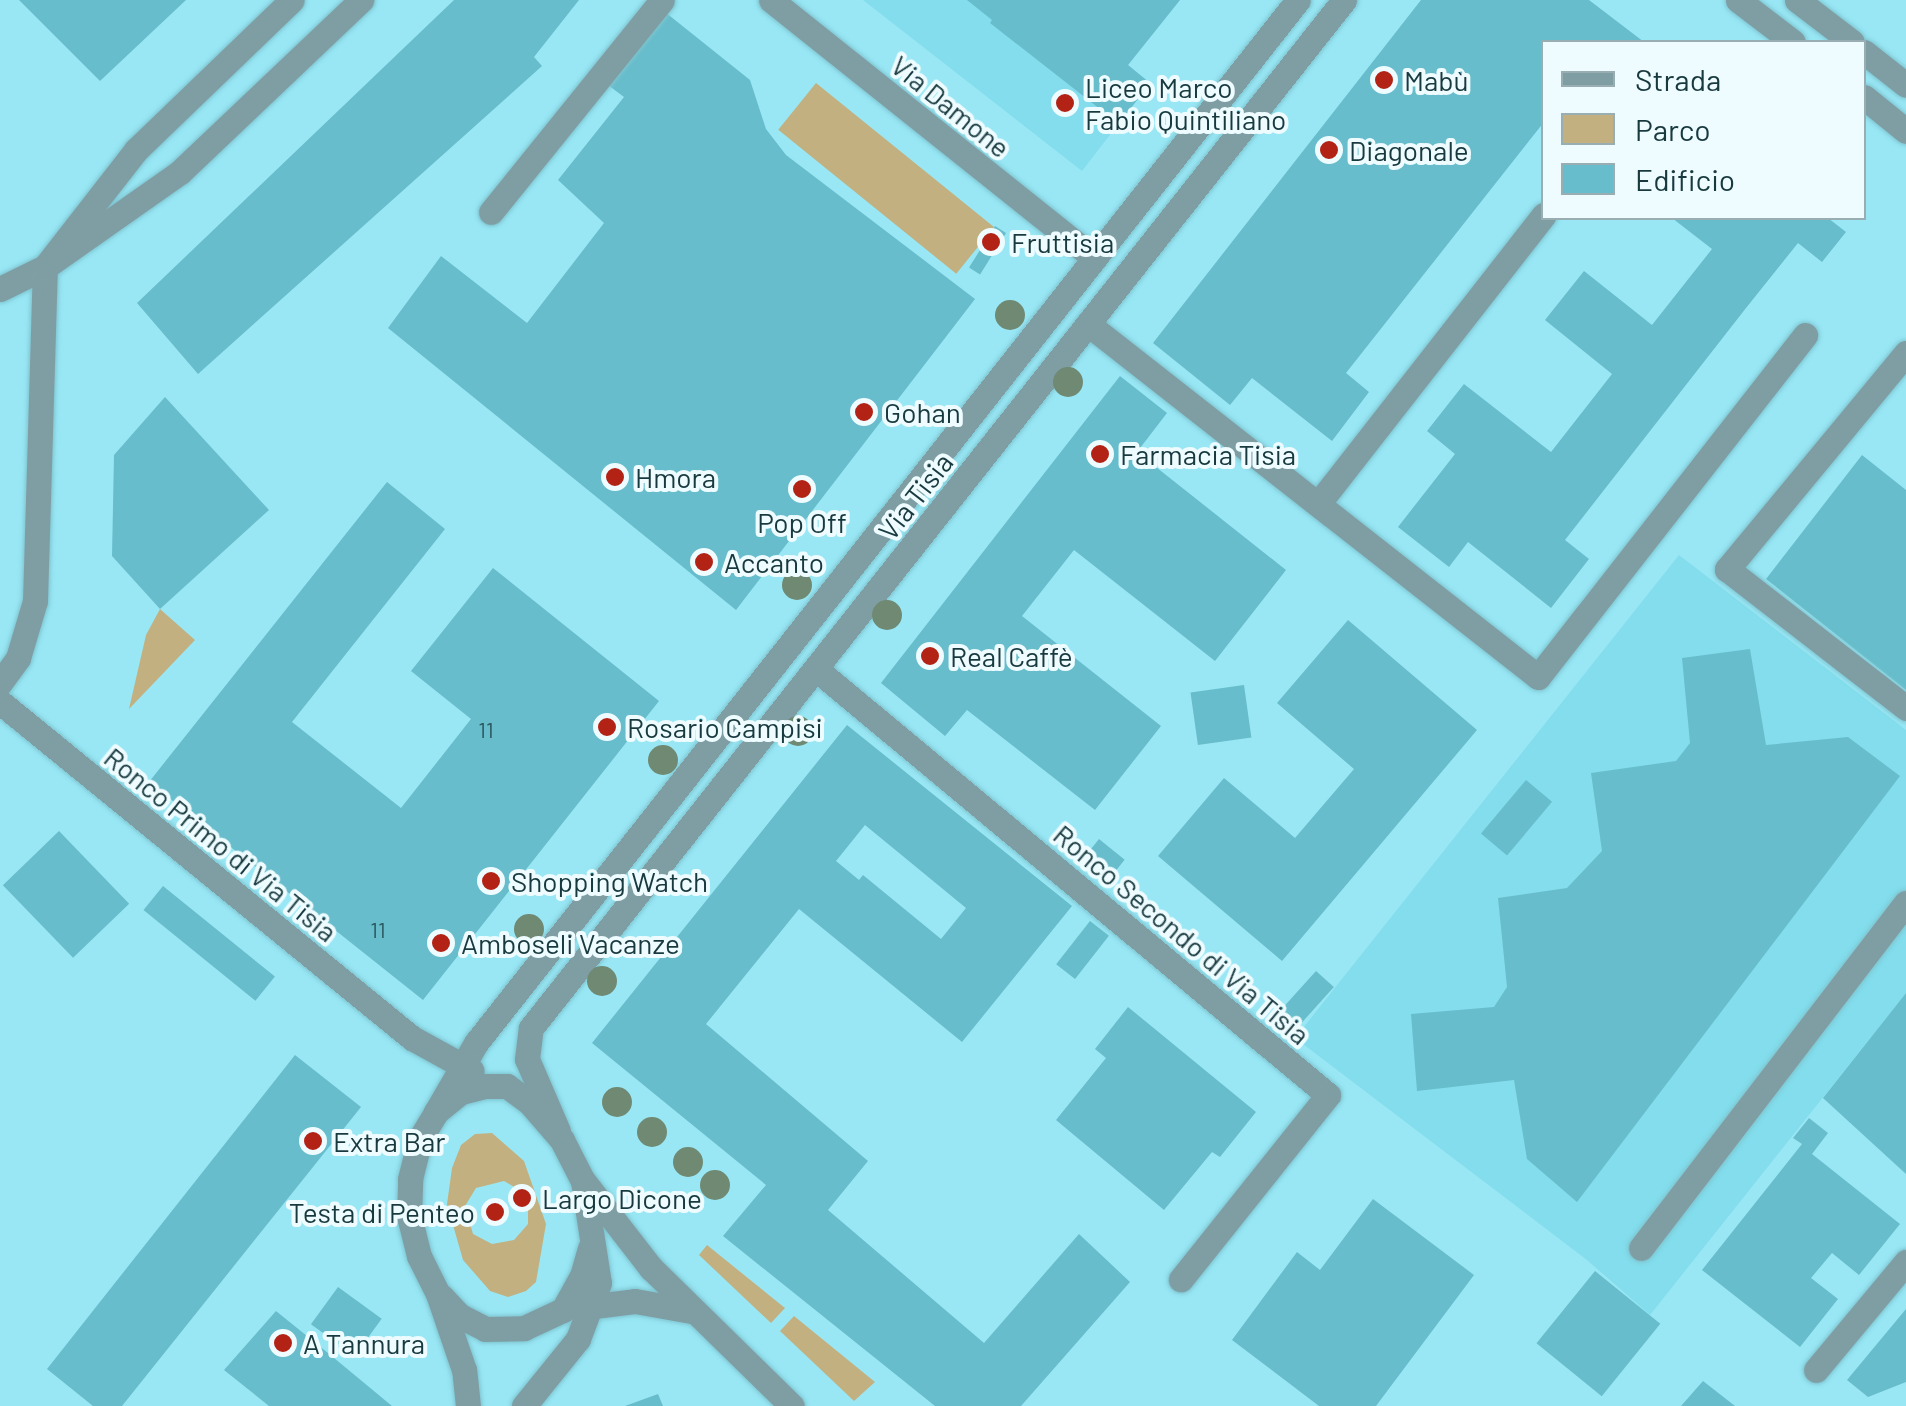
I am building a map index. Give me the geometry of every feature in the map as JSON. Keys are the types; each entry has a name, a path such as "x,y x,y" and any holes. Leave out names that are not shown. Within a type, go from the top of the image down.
{"street":[{"path":"0,683 18,658 35,601 44,267 136,150 292,0"},
{"path":"0,288 44,267 180,172 361,0"},
{"path":"492,212 662,0"},
{"name":"Via Damone","path":"771,0 1094,258"},
{"name":"Via Tisia","path":"436,1112 461,1066 495,1019 1298,0"},
{"name":"Via Tisia","path":"562,1140 527,1059 531,1028 1344,0"},
{"path":"1738,0 1790,40"},
{"path":"1797,0 1849,40"},
{"path":"1866,54 1906,85"},
{"path":"1866,100 1906,130"},
{"path":"1318,504 1541,218"},
{"path":"1088,324 1538,677 1804,335"},
{"path":"1906,352 1727,569 1906,708"},
{"name":"Ronco Secondo di Via Tisia","path":"816,669 1328,1095 1181,1279"},
{"name":"Ronco Primo di Via Tisia","path":"0,702 404,1032 461,1066 507,1086"},
{"path":"1641,1248 1906,903"},
{"path":"468,1406 464,1370 438,1294 420,1256 410,1216 410,1179 420,1139 436,1112 460,1092 485,1086 507,1086 530,1103 562,1140 582,1180 651,1268 792,1406"},
{"path":"524,1406 578,1339 594,1305 599,1283 582,1180"},
{"path":"563,1310 582,1276 591,1244"},
{"path":"1816,1370 1906,1262"},
{"path":"438,1294 460,1316 485,1329 524,1328 563,1310 594,1305 660,1302 692,1312"}],"shaded area":[{"name":"Liceo Marco Fabio Quintiliano","path":"863,0 1180,0 1128,65 1150,83 1082,171"},
{"path":"1679,555 1906,730 1906,993 1650,1315 1587,1260 1295,1038"}],"green space":[{"path":"816,83 994,227 956,274 778,130"},
{"path":"160,609 195,640 129,709 146,635"},
{"path":"492,1133 524,1161 546,1224 536,1282 526,1291 508,1297 490,1291 463,1260 447,1204 452,1168 461,1145 475,1134","holes":["504,1181 523,1192 528,1202 528,1224 514,1240 492,1244 473,1234 465,1206 476,1188"]},
{"path":"707,1245 785,1308 771,1323 699,1255"},
{"path":"794,1316 875,1382 854,1401 780,1331"}],"building":[{"path":"19,0 186,0 100,81"},
{"path":"454,0 579,0 534,57 542,66 198,374 137,303"},
{"path":"967,0 1180,0 1128,65 1150,83 1119,124 990,23 992,20"},
{"path":"1421,0 1589,0 1641,40 1541,40 1541,126 1346,373 1369,392 1332,441 1252,378 1230,405 1153,343"},
{"path":"665,12 750,80 766,129 786,155 975,299 736,610 388,328 441,256 527,323 604,223 558,180 624,97 608,85"},
{"path":"1675,220 1831,220 1846,232 1822,262 1798,243 1746,308 1565,540 1589,559 1551,608 1468,542 1449,567 1398,527 1455,454 1427,431 1464,384 1551,452 1612,374 1545,320 1584,271 1652,325 1712,249"},
{"name":"Fruttisia","path":"995,226 1006,233 980,274 969,268"},
{"path":"1120,376 1167,413 1137,452 1286,570 1215,661 1074,550 1022,616 1161,726 1095,810 967,710 945,736 881,683"},
{"path":"165,397 269,510 160,609 112,556 114,455"},
{"path":"1862,455 1906,490 1906,690 1766,579"},
{"path":"387,482 445,529 292,722 401,808 471,719 411,671 493,568 659,701 423,1000 149,782"},
{"path":"1348,620 1477,730 1282,961 1158,856 1224,778 1295,838 1354,769 1277,703"},
{"path":"1750,649 1766,745 1848,737 1900,776 1577,1202 1527,1159 1514,1080 1417,1091 1411,1014 1494,1007 1507,987 1498,898 1567,888 1602,851 1591,773 1676,761 1690,743 1682,658"},
{"path":"1244,685 1251,737 1198,745 1191,693"},
{"path":"847,725 1072,906 962,1042 799,909 706,1024 868,1161 828,1210 984,1343 1079,1234 1130,1282 1021,1406 935,1406 723,1236 766,1185 592,1043","holes":["865,825 966,908 941,939 863,875 859,880 836,861"]},
{"path":"1526,780 1552,802 1507,855 1481,834"},
{"path":"59,831 129,904 73,958 3,885"},
{"path":"1099,839 1125,860 1115,872 1089,851"},
{"path":"163,886 275,977 255,1001 143,910"},
{"path":"1090,921 1109,936 1075,979 1056,964"},
{"path":"1316,971 1334,987 1292,1034 1274,1018"},
{"path":"1906,993 1906,1174 1823,1098"},
{"path":"1128,1007 1256,1112 1220,1157 1212,1152 1164,1210 1056,1120 1106,1058 1095,1049"},
{"path":"295,1055 361,1107 122,1406 93,1406 47,1369"},
{"path":"1809,1118 1828,1133 1812,1154 1900,1224 1859,1275 1832,1253 1811,1278 1838,1299 1800,1347 1702,1270 1802,1144 1793,1138"},
{"path":"1373,1199 1474,1275 1376,1406 1319,1406 1232,1340 1297,1252 1320,1270"},
{"path":"1595,1271 1660,1324 1602,1396 1536,1343"},
{"path":"338,1287 382,1319 355,1356 311,1324"},
{"path":"1906,1309 1906,1382 1868,1397 1847,1380"},
{"path":"276,1311 392,1406 269,1406 224,1370"},
{"path":"1703,1381 1735,1406 1681,1406"},
{"path":"658,1394 663,1406 625,1406"}],"place":[{"name":"Mabù","path":"1384,80"},
{"name":"Liceo Marco Fabio Quintiliano","path":"1065,103"},
{"name":"Diagonale","path":"1329,150"},
{"name":"Fruttisia","path":"991,242"},
{"name":"Gohan","path":"864,412"},
{"name":"Farmacia Tisia","path":"1100,454"},
{"name":"Hmora","path":"615,477"},
{"name":"Pop Off","path":"802,489"},
{"name":"Accanto","path":"704,562"},
{"name":"Real Caffè","path":"930,656"},
{"name":"Rosario Campisi","path":"607,727"},
{"name":"Shopping Watch","path":"491,881"},
{"name":"Amboseli Vacanze","path":"441,943"},
{"name":"Extra Bar","path":"313,1141"},
{"name":"Largo Dicone","path":"522,1198"},
{"name":"Testa di Penteo","path":"495,1212"},
{"name":"A Tannura","path":"283,1343"}]}
